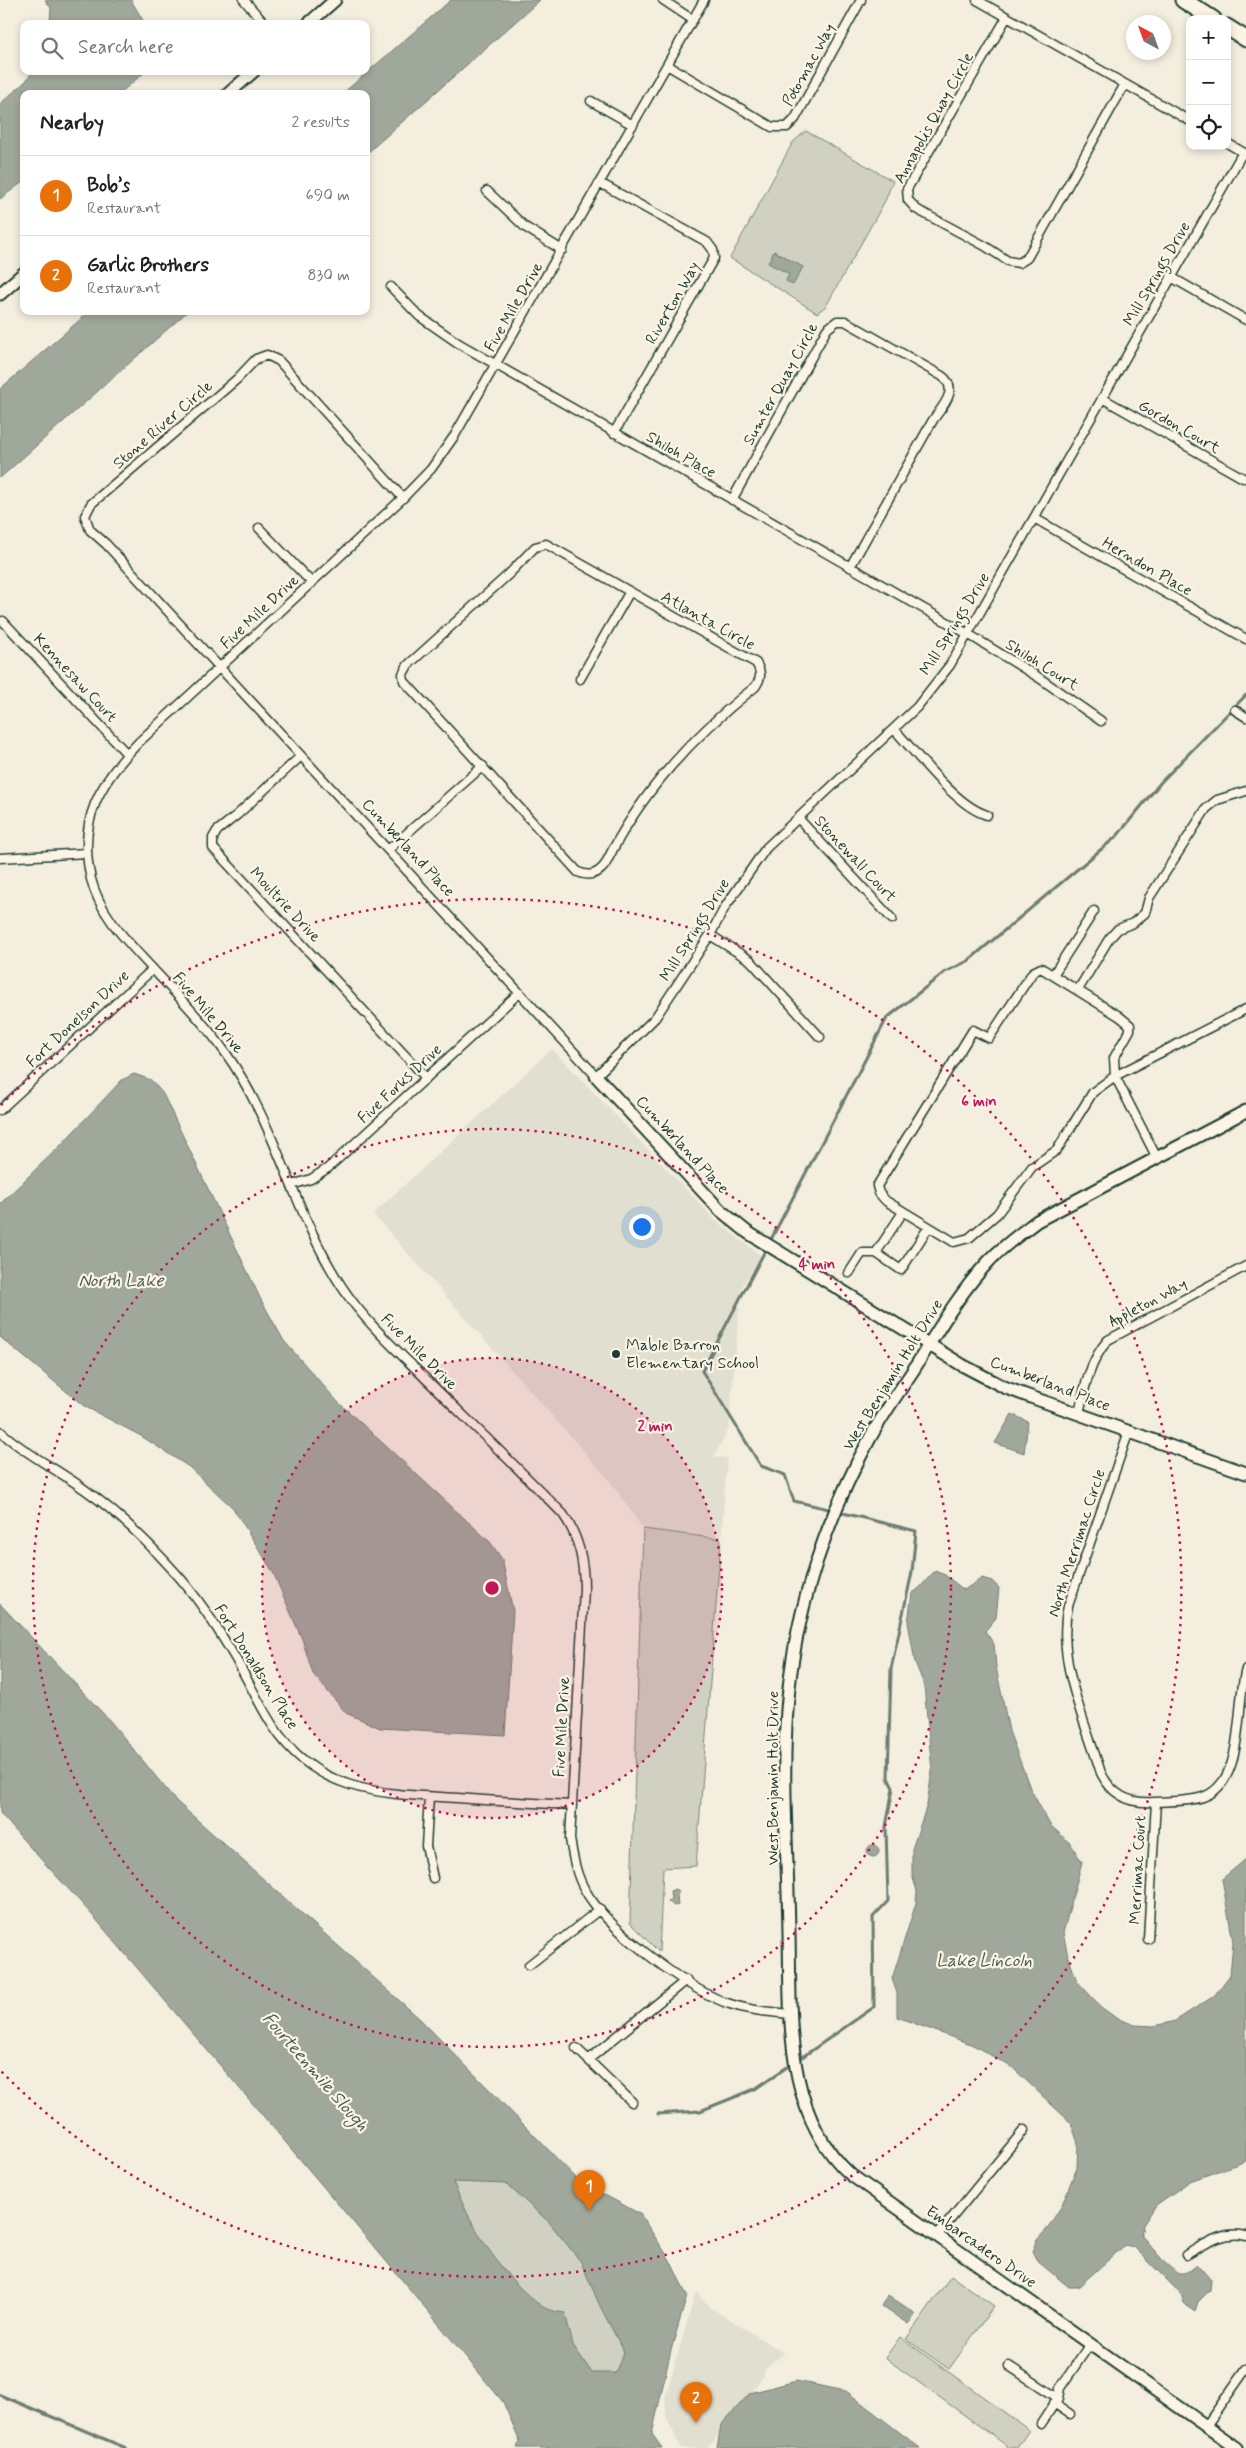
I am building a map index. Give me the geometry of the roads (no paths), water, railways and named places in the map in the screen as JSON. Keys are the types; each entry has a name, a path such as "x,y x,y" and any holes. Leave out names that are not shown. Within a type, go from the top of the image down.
{"highway":[{"path":"1183,0 1207,15"},
{"path":"1231,30 1246,39"}],"street":[{"path":"244,0 262,20"},
{"path":"312,20 335,0"},
{"path":"663,0 693,20"},
{"name":"Five Mile Drive","path":"704,0 496,365 455,435 431,469 403,498 127,754 110,774 95,802 89,827 87,853 93,884 107,917 204,1025 236,1067 251,1095 322,1253 342,1288 362,1314 557,1508 575,1534 583,1559 584,1589 570,1839 576,1868 585,1891 600,1909 629,1937 686,1980 722,2001 744,2008 791,2014"},
{"name":"Potomac Way","path":"667,65 772,127 787,127 795,119 860,0"},
{"path":"977,0 1186,120"},
{"name":"Annapolis Quay Circle","path":"1007,17 907,189 908,200 916,209 1008,261 1019,263 1027,258 1125,84"},
{"path":"233,90 249,75"},
{"path":"591,101 633,125"},
{"path":"1231,145 1244,153"},
{"name":"Mill Springs Drive","path":"596,1076 655,1018 710,935 725,907 766,848 918,706 950,664 1244,153"},
{"name":"Riverton Way","path":"600,183 707,242 714,250 714,258 614,433"},
{"path":"487,191 525,227 562,250"},
{"path":"0,294 20,276"},
{"path":"1171,277 1246,320"},
{"name":"Shiloh Place","path":"391,287 419,316 433,327 496,365 968,634"},
{"name":"Sumter Quay Circle","path":"732,500 818,349 827,328 837,321 845,321 852,324 874,339 946,378 950,390 947,400 933,420 850,567"},
{"name":"Stone River Circle","path":"220,668 90,530 85,516 91,504 237,379 256,359 267,355 279,361 403,498"},
{"name":"Gordon Court","path":"1102,398 1243,478"},
{"name":"Herndon Place","path":"1034,518 1246,639"},
{"path":"259,528 312,583"},
{"name":"Atlanta Circle","path":"539,545 553,547 630,593 756,663 760,673 760,681 670,766 636,810 601,870 591,875 578,872 483,766 408,688 404,682 405,668 539,545"},
{"path":"580,679 630,593"},
{"name":"Kennesaw Court","path":"3,620 127,754"},
{"name":"Shiloh Court","path":"968,634 1038,677 1101,720"},
{"name":"Cumberland Place","path":"220,668 732,1221 929,1344 1004,1387 1246,1473"},
{"path":"1235,710 1246,717"},
{"path":"894,729 958,798 974,811 987,815"},
{"name":"Moultrie Drive","path":"301,756 217,831 212,838 213,848 426,1078"},
{"path":"388,850 483,766"},
{"path":"1078,990 1109,939 1118,929 1133,922 1145,913 1149,898 1206,809 1217,800 1246,791"},
{"name":"Stonewall Court","path":"798,818 892,919"},
{"path":"0,858 87,853"},
{"path":"1053,975 1094,911"},
{"path":"710,935 750,960 820,1038"},
{"path":"1157,1158 1115,1076 1114,1058 1130,1030 1130,1025 1120,1016 1041,968 1034,972 989,1038 972,1030 877,1186 879,1193 886,1201 928,1228 954,1242 969,1238 997,1214 1032,1167 1057,1150 1093,1092 1115,1076 1246,1009"},
{"name":"Fort Donelson Drive","path":"0,1110 153,969"},
{"name":"Five Forks Drive","path":"292,1185 311,1179 328,1168 520,992"},
{"name":"West Benjamin Holt Drive","path":"791,2014 786,1775 786,1720 789,1686 801,1617 818,1556 848,1482 870,1438 929,1344 972,1281 1010,1241 1044,1218 1246,1111"},
{"path":"876,1253 903,1212"},
{"path":"849,1273 862,1253 876,1253 901,1270 928,1228"},
{"name":"Appleton Way","path":"1079,1414 1084,1388 1095,1360 1108,1340 1246,1266"},
{"name":"Fort Donaldson Place","path":"0,1431 17,1445 84,1488 117,1513 149,1543 209,1615 273,1726 290,1747 308,1764 332,1778 367,1791 428,1797 571,1805"},
{"name":"North Merrimac Circle","path":"1129,1432 1068,1606 1064,1628 1064,1646 1068,1668 1105,1781 1115,1792 1127,1800 1139,1803 1201,1798 1212,1793 1226,1781 1235,1760 1246,1669"},
{"path":"428,1797 426,1846 433,1878"},
{"name":"Merrimac Court","path":"1148,1939 1156,1802"},
{"path":"529,1965 600,1909"},
{"path":"588,2060 686,1980"},
{"name":"Embarcadero Drive","path":"791,2014 799,2090 808,2117 819,2137 851,2175 1237,2448"},
{"path":"576,2048 632,2102"},
{"path":"937,2236 1024,2130"},
{"path":"1186,2255 1210,2239 1236,2233 1246,2236"},
{"path":"1041,2424 1056,2401 1060,2388 1090,2344"},
{"path":"1009,2366 1056,2401 1070,2414"},
{"path":"1206,2426 1246,2369"}],"water":[{"path":"45,0 131,0 143,20 50,20 51,8"},
{"path":"451,0 540,0 370,150 370,90 347,90 364,75 370,75 370,70"},
{"path":"30,75 141,75 124,90 20,90 20,184 0,199 0,104"},
{"path":"774,251 803,267 793,285 786,281 789,274 768,263"},
{"path":"85,315 183,315 0,478 0,389"},
{"name":"North Lake","path":"134,1074 151,1080 163,1094 260,1298 284,1341 337,1401 490,1542 502,1559 513,1611 505,1735 380,1728 346,1713 313,1674 302,1639 272,1570 233,1508 189,1467 141,1436 84,1406 0,1337 0,1204 60,1146 122,1080"},
{"path":"1012,1414 1028,1422 1024,1453 995,1443"},
{"name":"Lake Lincoln","path":"935,1571 945,1575 964,1590 982,1578 992,1581 999,1588 996,1618 985,1631 994,1644 996,1667 1009,1731 1030,1788 1050,1825 1070,1843 1082,1862 1063,1933 1068,1956 1077,1981 1101,2007 1116,2018 1135,2025 1154,2026 1175,2021 1214,1996 1230,1975 1233,1942 1222,1879 1246,1859 1246,2161 1190,2181 1156,2205 1143,2225 1141,2235 1166,2264 1178,2274 1187,2272 1197,2264 1211,2280 1210,2290 1198,2302 1195,2311 1184,2303 1181,2294 1134,2247 1125,2245 1078,2287 1069,2287 1036,2260 1032,2252 1036,2241 1047,2229 1061,2207 1077,2167 1078,2143 1071,2123 1013,2068 973,2045 897,2017 897,1993 892,1979 916,1903 917,1891 912,1875 912,1849 927,1805 932,1771 924,1685 915,1662 908,1622 912,1593"},
{"name":"Fourteenmile Slough","path":"0,1604 111,1722 176,1801 420,2019 579,2181 640,2214 670,2260 687,2296 671,2350 652,2434 662,2448 517,2448 520,2441 503,2402 351,2219 94,1917 0,1813","holes":["453,2182 506,2184 549,2222 581,2262 600,2306 624,2352 615,2373 592,2373 573,2345 565,2313 543,2307 528,2296 502,2267 479,2234"]},
{"path":"871,1845 875,1845 879,1851 875,1857 871,1857 867,1853 867,1849"},
{"path":"675,1889 679,1892 677,1895 678,1905 674,1906 668,1901 671,1899 670,1891"},
{"path":"888,2295 916,2314 908,2324 881,2306"},
{"path":"796,2381 846,2391 920,2448 717,2448 721,2425 750,2393"}],"waterway":[{"path":"833,1510 794,1501 785,1475 761,1466 702,1371 887,1018 945,972 968,961 1117,836 1161,782 1246,695"},
{"path":"798,2060 874,2007 873,1917 888,1901 886,1827 893,1788 888,1778 891,1669 912,1572 916,1531 839,1512"},
{"path":"658,2114 700,2111 755,2089 793,2063"},
{"path":"0,2395 126,2448"}],"place":[{"name":"Mable Barron Elementary School","path":"616,1354"},
{"name":"Bob’s","path":"589,2211"},
{"name":"Garlic Brothers","path":"696,2423"}]}
